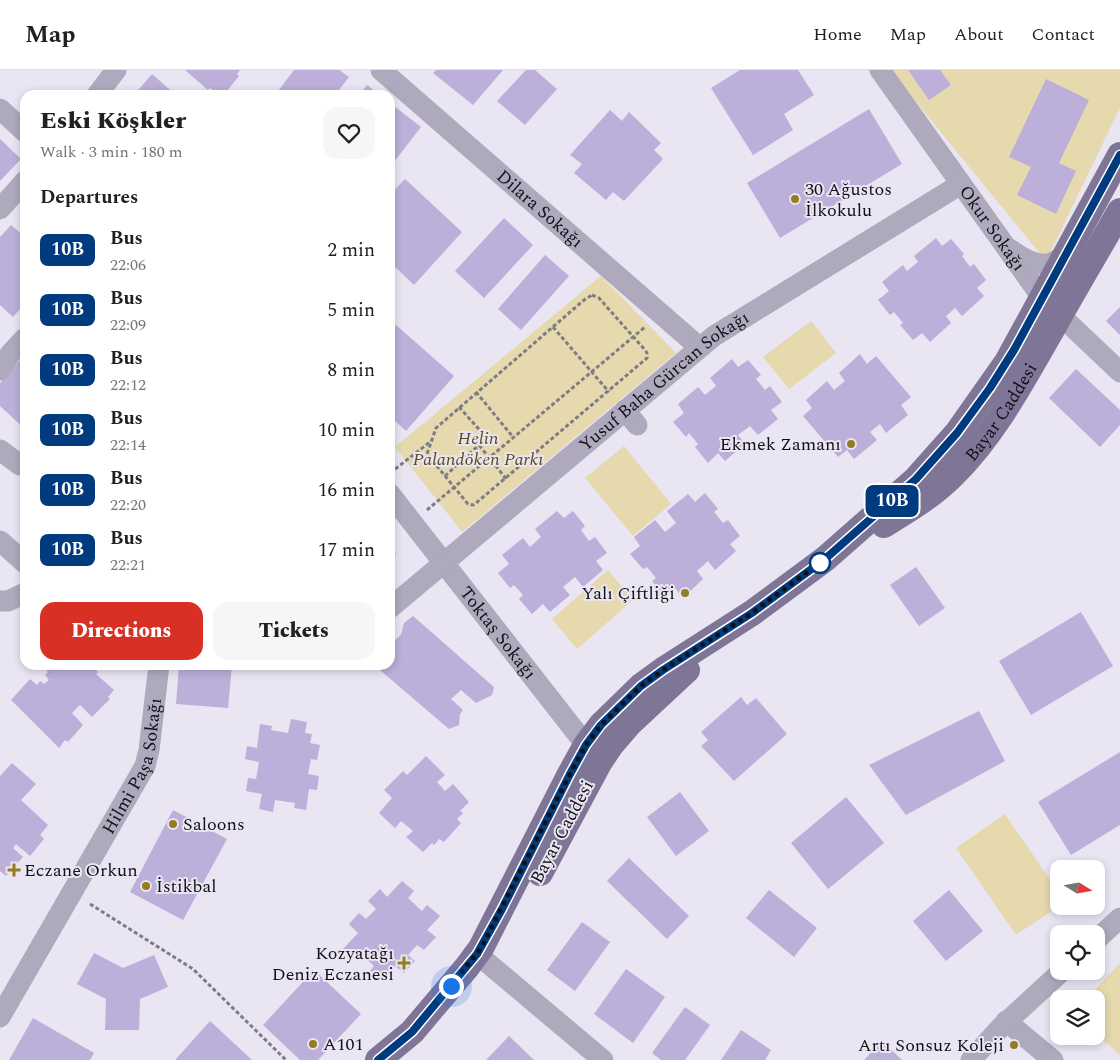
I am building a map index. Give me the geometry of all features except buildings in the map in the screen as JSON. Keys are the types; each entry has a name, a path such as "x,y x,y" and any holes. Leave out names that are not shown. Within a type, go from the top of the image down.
{"main road":[{"name":"Bayar Caddesi","path":"407,1060 435,1031 483,960 586,745 637,680 679,658 738,622 825,559 916,505 952,476 987,435 1002,413 1051,307 1072,244 1120,155"},
{"name":"Bayar Caddesi","path":"1051,307 1120,211"},
{"name":"Bayar Caddesi","path":"378,1060 412,1032 506,937 599,763 615,739 738,622"}],"street":[{"path":"101,90 116,70"},
{"name":"Dilara Sokağı","path":"381,70 699,347"},
{"name":"Okur Sokağı","path":"880,70 1051,307 1120,372"},
{"path":"0,109 20,127"},
{"name":"Yusuf Baha Gürcan Sokağı","path":"395,604 521,498 631,417 699,347 728,326 831,272 961,184"},
{"path":"0,209 20,187"},
{"path":"1006,247 1020,256 1045,264 1060,260 1072,244"},
{"path":"0,370 10,354 20,343"},
{"path":"0,450 20,465"},
{"name":"Toktaş Sokağı","path":"395,501 586,745"},
{"path":"0,541 20,559"},
{"name":"Hilmi Paşa Sokağı","path":"0,1017 73,894 145,766 150,750 158,670"},
{"path":"586,745 591,749 602,750 615,739"},
{"path":"1105,932 1120,918"},
{"path":"483,960 603,1060"},
{"path":"971,1060 1006,1021 1052,980"},
{"path":"1006,1021 1053,1060"}],"path":[{"path":"594,296 599,298 633,337 646,352 647,356 644,361 473,505 467,503 427,454 436,428 586,298 594,296"},
{"path":"412,523 660,314"},
{"path":"553,327 631,417"},
{"path":"476,392 513,437"},
{"path":"444,476 486,438 459,407"},
{"path":"395,470 433,440"},
{"path":"479,445 521,498"},
{"path":"73,894 193,969 286,1060"}],"green space":[{"path":"890,70 1120,70 1120,108 1046,261"},
{"name":"Helin Palandöken Parkı","path":"601,276 676,353 462,532 395,447"},
{"path":"811,321 836,353 789,389 763,357"},
{"path":"624,446 671,504 633,536 585,478"},
{"path":"608,570 633,600 577,649 552,619"},
{"path":"1005,814 1050,880 1050,912 1016,935 956,848"},
{"path":"1120,963 1120,1055 1105,1042 1105,990 1094,990"}],"bus line":[{"name":"10B","path":"378,1060 412,1032 468,967 481,948 570,774 586,745 601,725 641,686 697,646 752,613 825,559 916,479 957,433 1007,362 1120,155"}],"place":[{"name":"30 Ağustos İlkokulu","path":"795,199"},
{"name":"Ekmek Zamanı","path":"851,444"},
{"name":"Yalı Çiftliği","path":"685,593"},
{"name":"Saloons","path":"173,824"},
{"name":"Eczane Orkun","path":"14,870"},
{"name":"İstikbal","path":"146,886"},
{"name":"Kozyatağı Deniz Eczanesi","path":"404,963"},
{"name":"A101","path":"313,1044"},
{"name":"Artı Sonsuz Koleji","path":"1014,1045"}],"route":[{"path":"451,986 468,967 481,948 570,774 586,745 601,725 641,686 697,646 752,613 825,559 820,563"}]}
